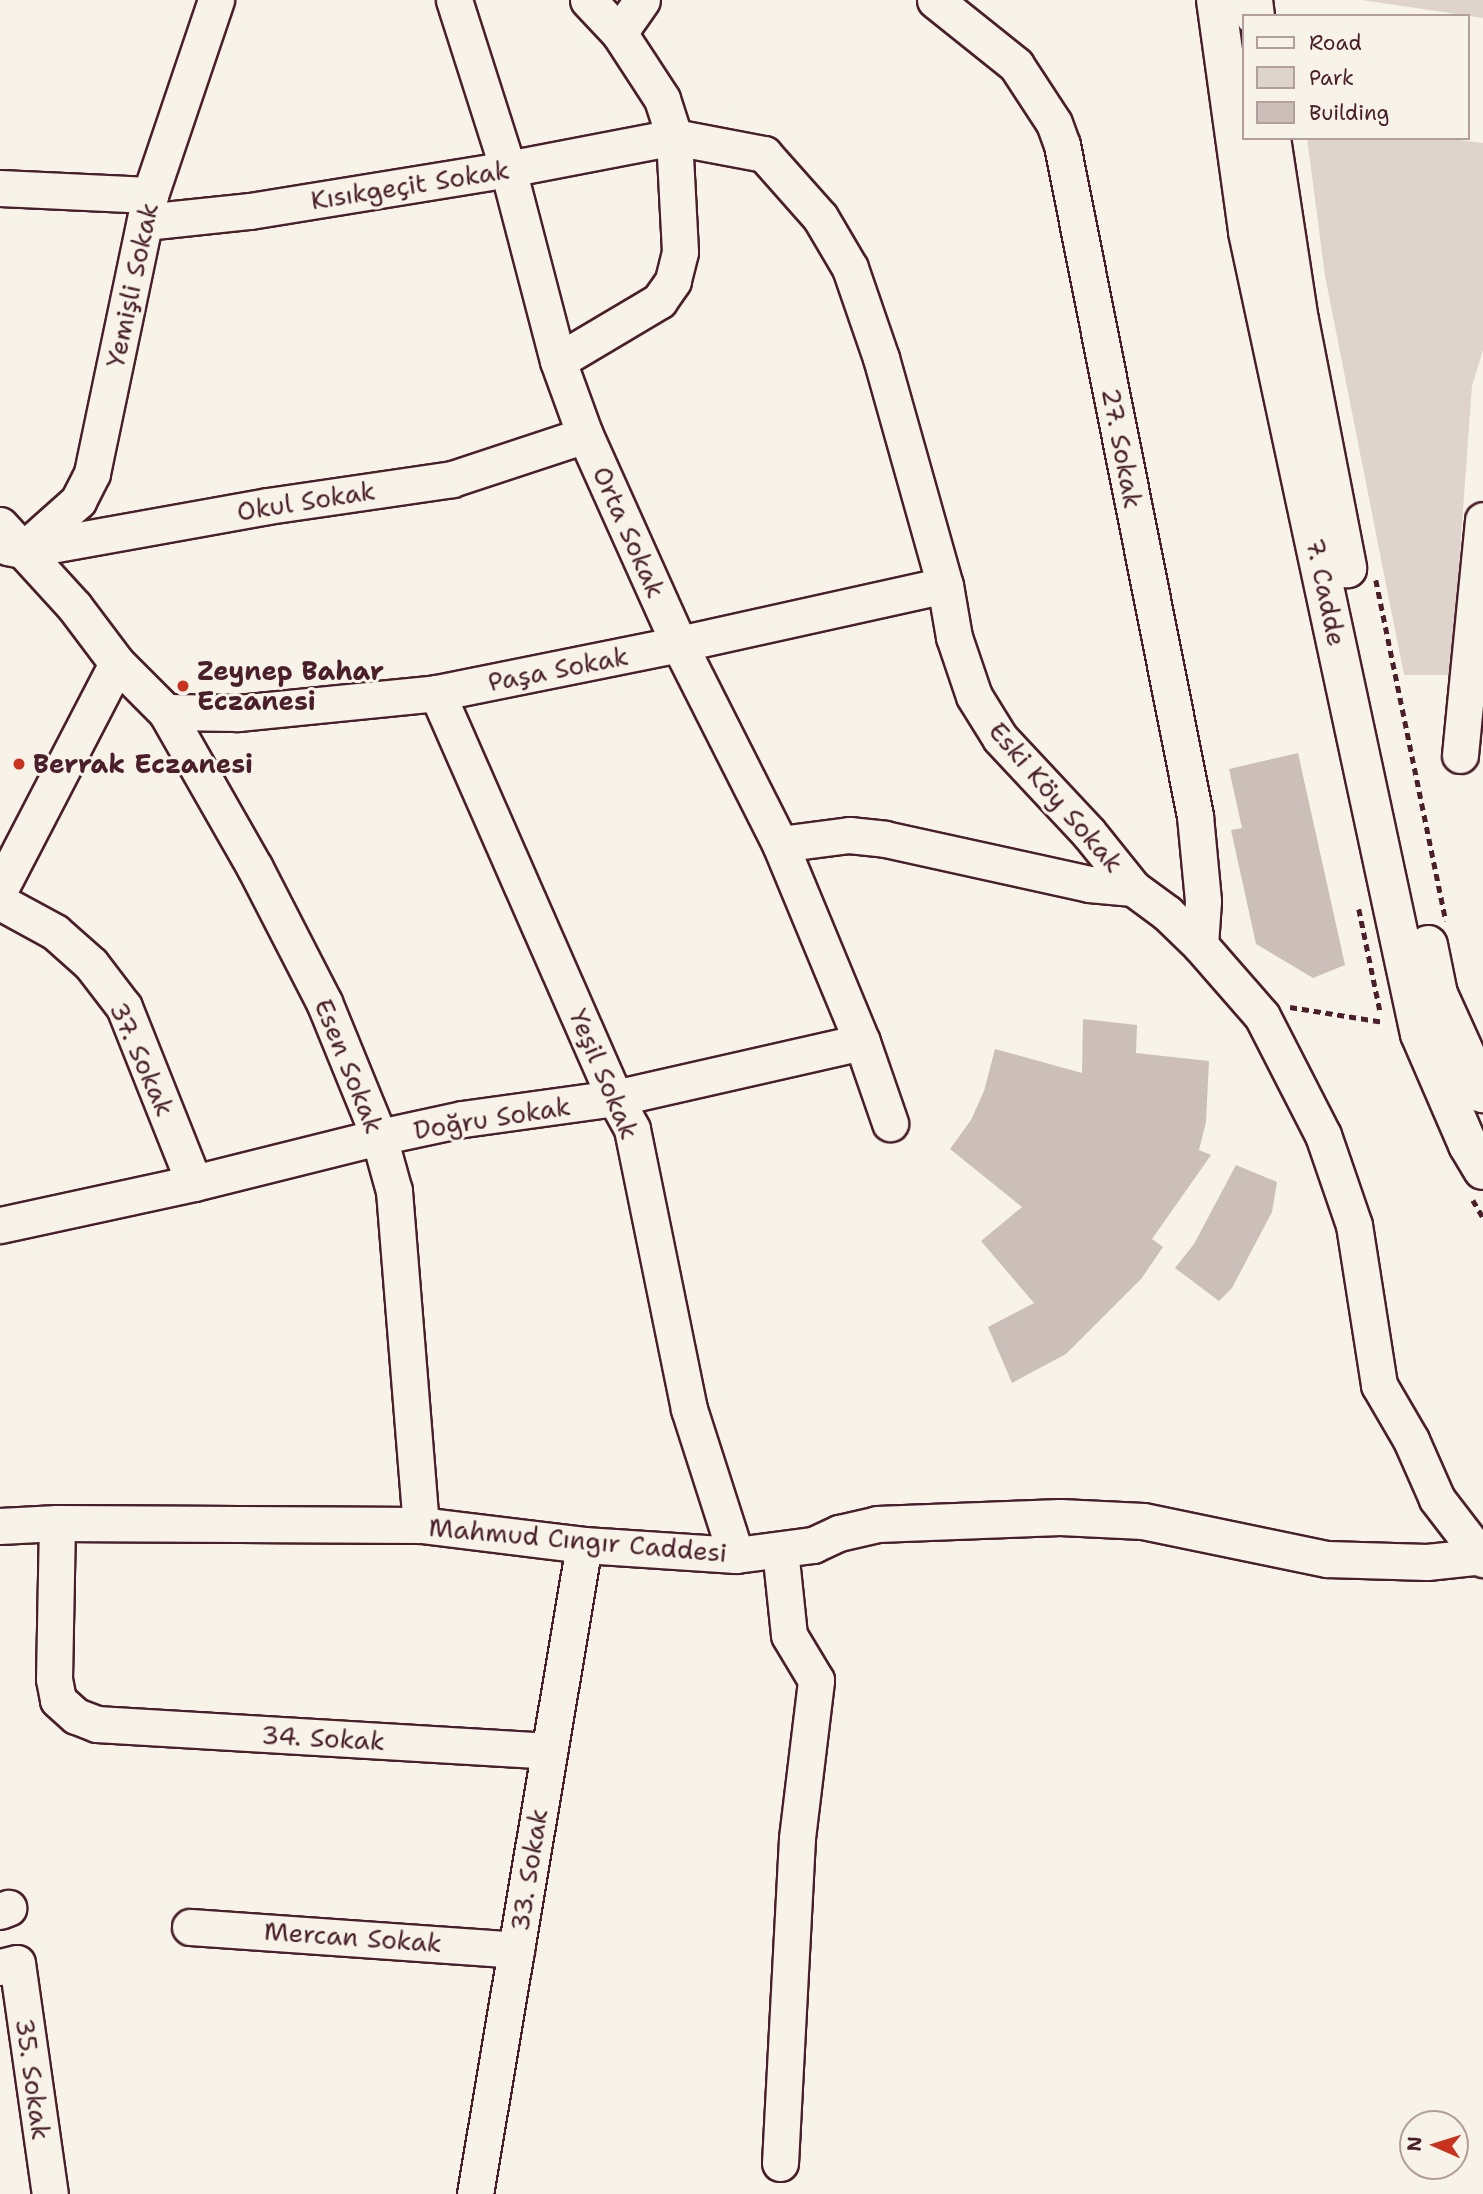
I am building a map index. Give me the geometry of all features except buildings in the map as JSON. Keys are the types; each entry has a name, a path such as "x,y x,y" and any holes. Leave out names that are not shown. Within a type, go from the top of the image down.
{"main road":[{"name":"7. Cadde","path":"1216,0 1248,232 1420,1034 1468,1145 1483,1170"},
{"name":"7. Cadde","path":"1271,140 1299,320 1350,585 1438,993 1483,1093"}],"street":[{"name":"Yemişli Sokak","path":"12,548 78,501 92,474 147,208 216,0"},
{"name":"Orta Sokak","path":"454,0 508,169 558,362 585,435 679,644 780,844 862,1042 890,1123"},
{"path":"558,362 659,301 673,281 680,252 674,137 662,99 619,33 588,0"},
{"path":"619,33 642,0"},
{"name":"27. Sokak","path":"935,0 1016,65 1054,123 1062,145 1195,816 1203,901 1200,945"},
{"name":"Kısıkgeçit Sokak","path":"0,188 147,208 250,211 508,169 674,137"},
{"name":"Eski Köy Sokak","path":"674,137 764,154 820,217 850,268 881,358 945,584 954,637 974,696 1000,738 1088,832 1133,888 1167,913 1200,945 1262,1016 1322,1135 1354,1225 1379,1385 1411,1440 1437,1499 1482,1557"},
{"name":"Okul Sokak","path":"12,548 452,479 585,435"},
{"path":"1460,755 1483,520"},
{"name":"Esen Sokak","path":"0,525 12,548 74,606 117,663 166,712 255,868 324,1002 379,1137 394,1191 421,1525"},
{"name":"Paşa Sokak","path":"166,712 238,713 437,693 679,644 945,584"},
{"path":"0,889 117,663"},
{"name":"Yeşil Sokak","path":"437,693 615,1098 632,1129 689,1409 736,1555"},
{"path":"780,844 849,835 885,839 1089,884 1133,888"},
{"name":"37. Sokak","path":"0,902 55,932 91,964 124,1007 194,1183"},
{"name":"Doğru Sokak","path":"0,1225 194,1183 463,1119 615,1098 862,1042"},
{"name":"Mahmud Cıngır Caddesi","path":"0,1526 57,1523 421,1525 584,1545 736,1555 813,1545 839,1533 877,1524 1060,1517 1143,1521 1327,1559 1427,1562 1482,1557"},
{"name":"34. Sokak","path":"57,1523 54,1679 58,1700 76,1717 97,1724 549,1751"},
{"name":"33. Sokak","path":"475,2194 584,1545"},
{"path":"779,2163 797,1838 816,1679 789,1635 780,1550"},
{"name":"Mercan Sokak","path":"190,1927 516,1950"},
{"name":"35. Sokak","path":"8,1965 50,2194"}],"path":[{"path":"1374,570 1448,930"},
{"path":"1248,1000 1384,1022"}],"green space":[{"path":"1362,0 1483,0 1483,18"},
{"path":"1307,140 1458,140 1483,143 1483,350 1472,386 1451,675 1404,675 1325,276"}],"place":[{"name":"Zeynep Bahar Eczanesi","path":"183,686"},
{"name":"Berrak Eczanesi","path":"19,764"}]}
